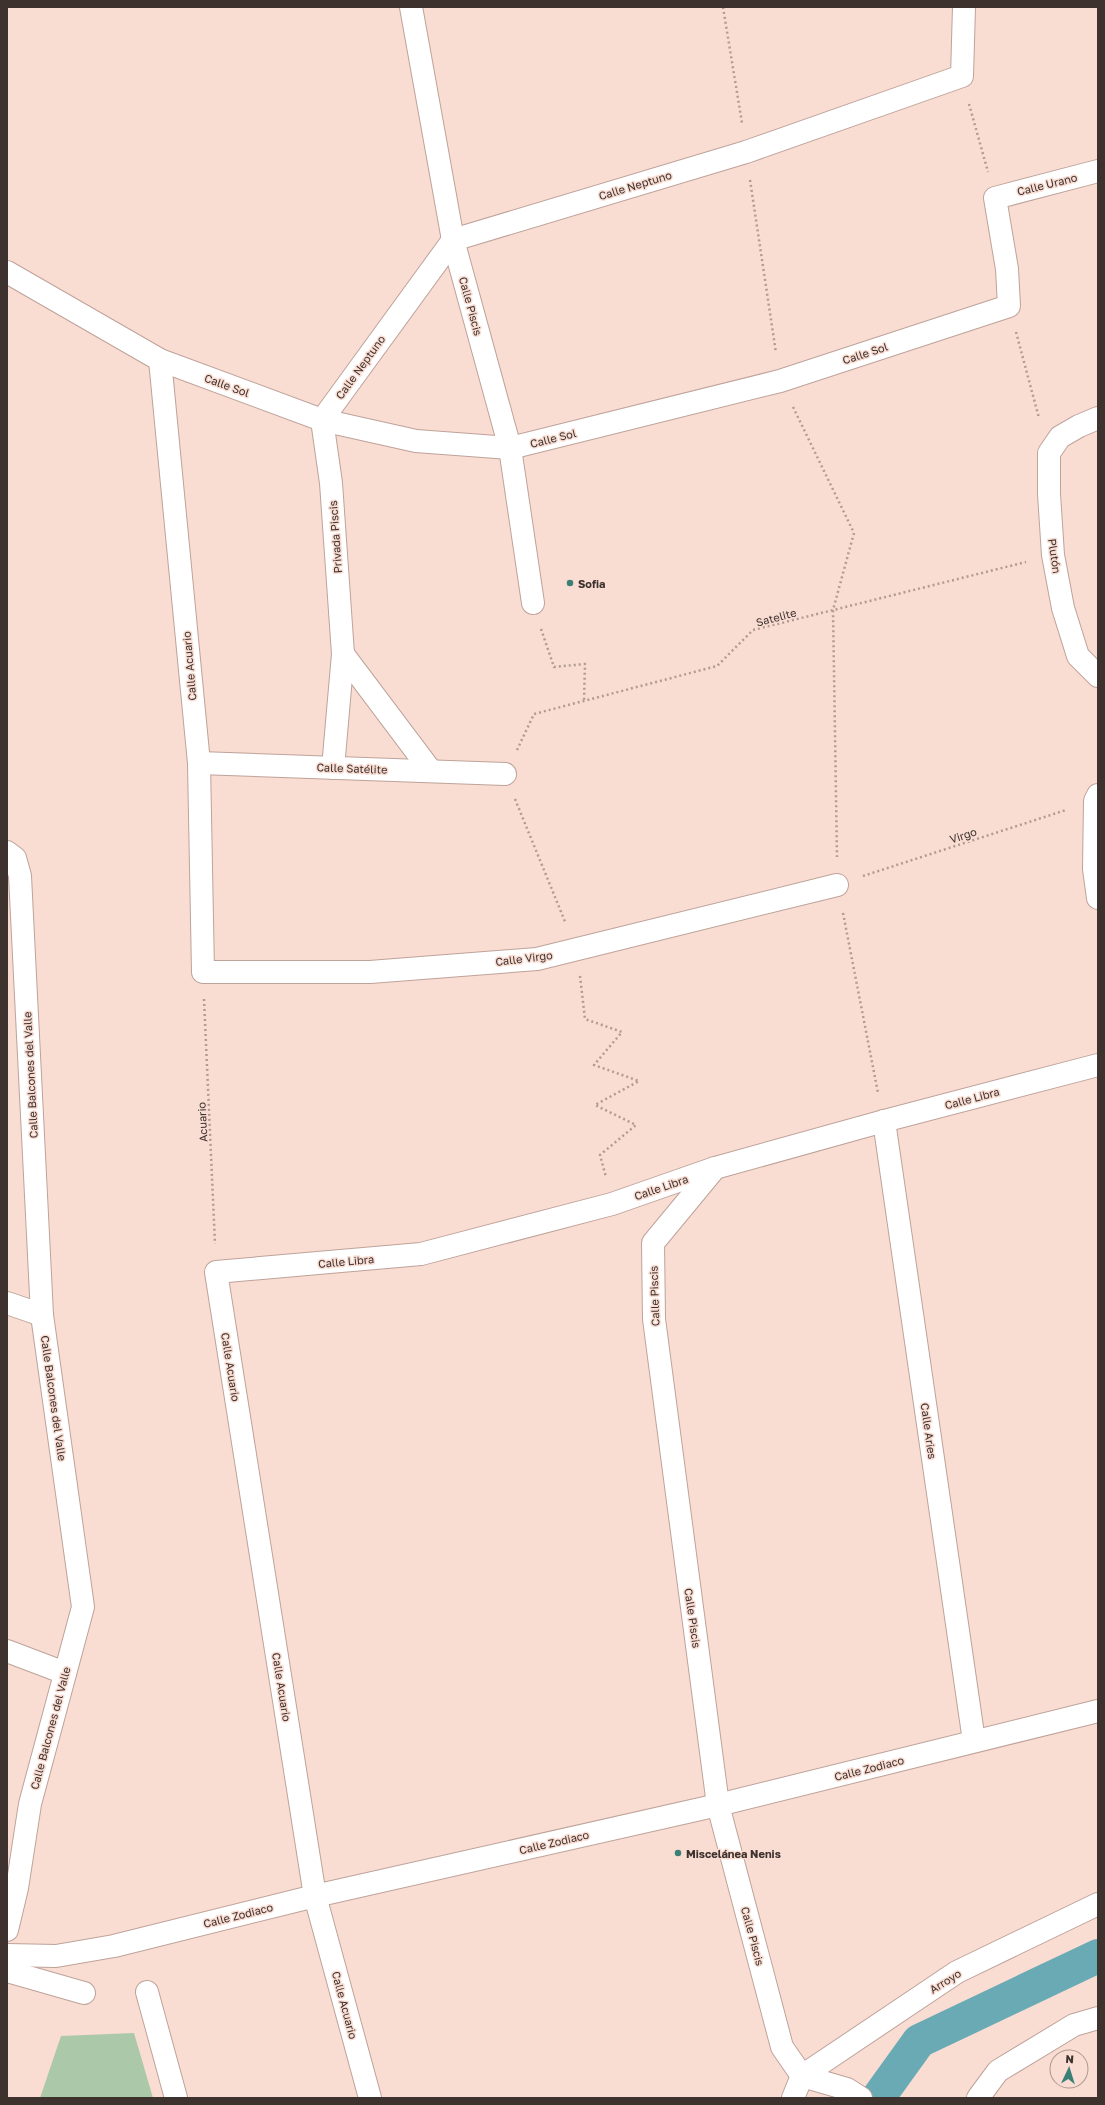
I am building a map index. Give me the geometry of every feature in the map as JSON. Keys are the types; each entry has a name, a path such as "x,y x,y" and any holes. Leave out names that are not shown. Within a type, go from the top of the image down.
{"street":[{"name":"Calle Piscis","path":"411,7 453,240 510,448 533,604"},
{"path":"962,76 964,7"},
{"name":"Calle Neptuno","path":"322,420 453,240 746,152 962,76"},
{"name":"Calle Urano","path":"995,198 1098,171"},
{"path":"995,198 1007,269 1009,306"},
{"name":"Calle Sol","path":"7,272 160,360 322,420 416,441 510,448 780,381 1009,306"},
{"name":"Calle Acuario","path":"160,360 199,763 203,972"},
{"path":"1049,453 1060,437 1079,426 1098,418"},
{"name":"Privada Piscis","path":"322,420 331,483 343,654 333,768"},
{"name":"Plutón","path":"1049,453 1049,494 1053,555 1063,608 1078,656 1098,676"},
{"path":"343,654 431,771"},
{"name":"Calle Satélite","path":"199,763 505,774"},
{"path":"1096,798 1094,869 1098,898"},
{"name":"Calle Balcones del Valle","path":"7,1930 17,1888 30,1804 83,1608 42,1315 20,876 11,854"},
{"name":"Calle Virgo","path":"203,972 370,972 537,959 837,885"},
{"name":"Calle Libra","path":"216,1272 421,1254 612,1204 715,1168 884,1121 1098,1065"},
{"name":"Calle Aries","path":"884,1121 974,1741"},
{"name":"Calle Piscis","path":"715,1168 653,1243 654,1319 718,1805 782,2047 802,2076"},
{"name":"Calle Acuario","path":"216,1272 315,1896 370,2098"},
{"path":"7,1303 42,1315"},
{"path":"7,1651 65,1673"},
{"name":"Calle Zodiaco","path":"7,1955 56,1956 114,1946 315,1896 718,1805 1098,1711"},
{"name":"Arroyo","path":"802,2076 957,1972 1098,1904"},
{"path":"7,1971 84,1993"},
{"path":"147,1992 176,2098"},
{"path":"978,2098 998,2071 1074,2025 1098,2018"},
{"path":"793,2098 802,2076 854,2094"}],"path":[{"path":"723,7 780,381 854,533 833,610 837,885 884,1121"},
{"path":"962,76 995,198"},
{"path":"1009,306 1049,453"},
{"name":"Satelite","path":"505,774 534,714 718,666 754,630 1053,555"},
{"path":"533,604 554,667 585,664 584,701"},
{"path":"505,774 576,949 585,1019 622,1032 594,1065 639,1081 595,1105 636,1126 600,1155 612,1204"},
{"name":"Virgo","path":"837,885 1096,798"},
{"name":"Acuario","path":"203,972 216,1272"}],"green space":[{"path":"134,2033 153,2098 40,2098 61,2036"}],"waterway":[{"path":"878,2098 919,2041 1098,1956"}],"place":[{"name":"Sofia","path":"570,583"},
{"name":"Miscelánea Nenis","path":"678,1853"}]}
